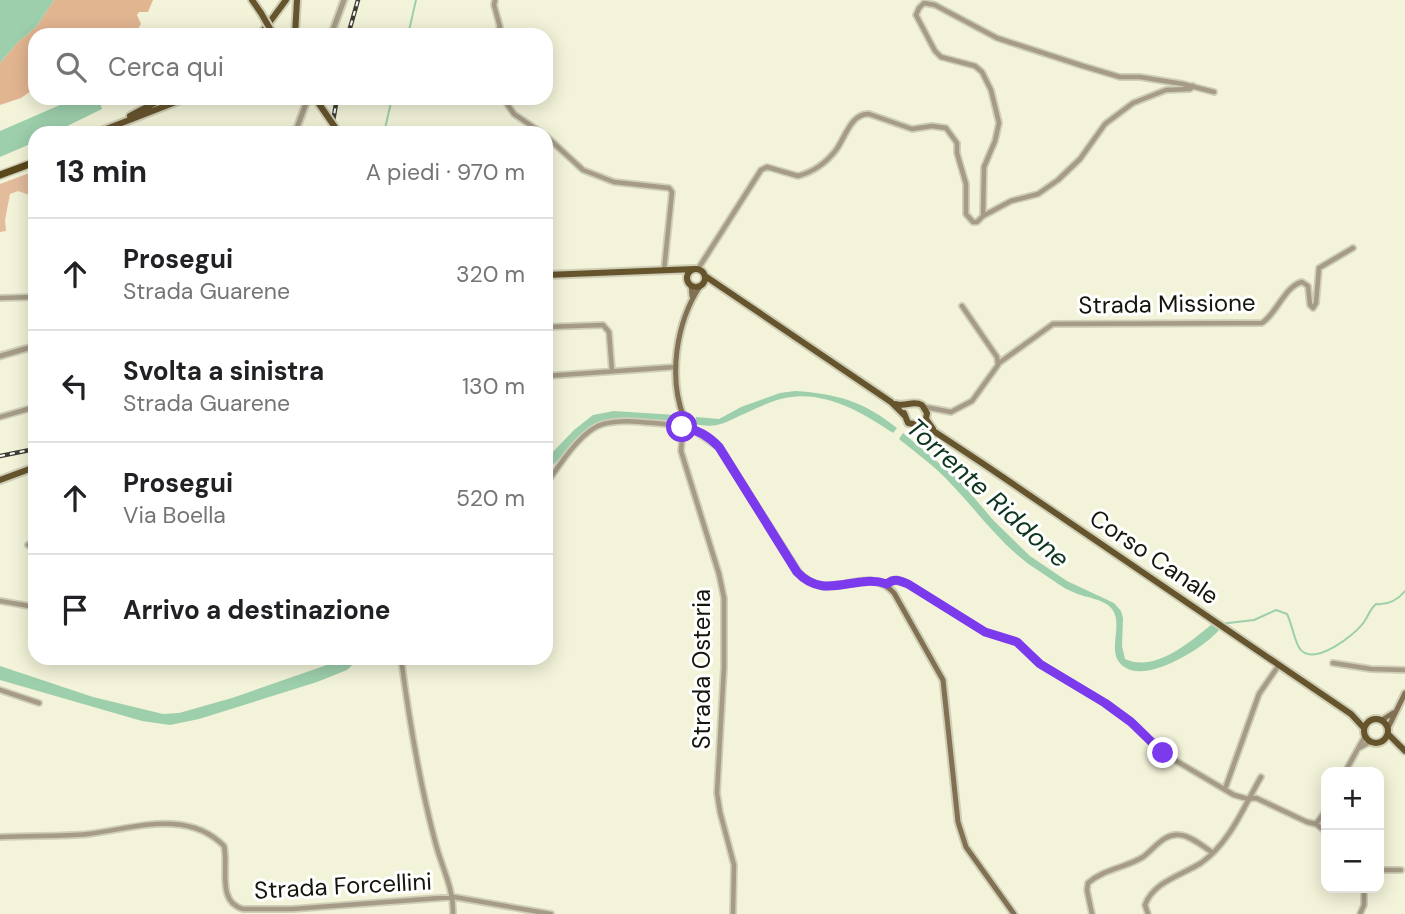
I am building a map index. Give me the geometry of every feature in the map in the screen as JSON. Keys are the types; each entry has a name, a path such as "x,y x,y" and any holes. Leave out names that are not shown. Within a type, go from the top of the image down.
{"highway":[{"path":"0,175 28,165"}],"main road":[{"path":"252,0 270,28"},
{"path":"265,28 286,0"},
{"path":"295,28 297,0"},
{"path":"110,126 151,105"},
{"path":"114,126 168,105"},
{"path":"320,105 334,126"},
{"path":"553,275 696,269"},
{"path":"692,299 689,273 696,269"},
{"name":"Corso Canale","path":"696,269 891,402 908,423 935,432 1351,714 1369,721 1382,720"},
{"path":"664,270 680,273 689,282 721,286"},
{"path":"685,427 679,405 677,352 692,299 705,276"},
{"name":"Corso Canale","path":"891,402 907,406 915,403 924,407 926,418 935,432"},
{"path":"904,415 907,406"},
{"path":"684,418 690,420 685,427"},
{"path":"918,425 926,418"},
{"path":"685,427 708,437 719,447 797,572 805,580 822,587 868,580 887,584 904,608 943,680 962,840 1014,914"},
{"path":"0,480 28,470"},
{"path":"1382,742 1405,693"},
{"path":"1397,708 1382,720 1403,750"},
{"name":"Corso Canale","path":"1351,714 1370,742"},
{"path":"1365,732 1369,721"},
{"path":"1370,742 1382,742 1403,750"}],"street":[{"path":"334,28 344,0"},
{"path":"495,0 500,22 498,28"},
{"path":"983,216 984,167 998,131 997,107 982,72 975,66 941,57 935,51 916,15 924,3 935,5 997,38 1093,69 1120,77 1140,77 1214,92"},
{"path":"696,269 761,170 767,167 798,176 817,168 835,151 856,118 862,114 912,129 932,126 946,128 957,144 966,184 967,214 973,222 977,222 1011,201 1038,194 1058,180 1080,159 1105,124 1133,103 1166,90 1190,89 1193,86"},
{"path":"298,126 305,105"},
{"path":"508,105 514,114 532,126"},
{"path":"553,142 583,170 614,183 669,188 672,192 664,270"},
{"name":"Strada Missione","path":"924,407 952,412 972,401 985,386 999,362 1053,324 1262,323 1294,285 1302,282 1308,286 1310,305 1313,308 1316,303 1319,268 1353,248"},
{"path":"0,298 28,297"},
{"path":"962,306 999,362"},
{"path":"553,327 604,325 610,332 612,371"},
{"path":"0,356 28,348"},
{"path":"553,375 676,367"},
{"path":"0,416 28,409"},
{"name":"Strada Missione","path":"926,418 937,409"},
{"path":"553,474 591,430 601,424 619,422 685,427"},
{"name":"Strada Osteria","path":"685,427 681,451 723,589 724,667 718,793 720,812 734,864 733,914"},
{"path":"887,584 891,580 908,584 985,632 1017,642 1040,664 1131,722 1161,752 1225,789 1248,799 1256,798 1316,824 1324,830"},
{"path":"0,601 28,606"},
{"path":"1333,663 1371,669 1405,670"},
{"path":"402,665 409,718 435,842 454,897 453,914"},
{"path":"1225,789 1259,694 1279,665"},
{"path":"0,690 39,703"},
{"path":"1348,767 1365,732"},
{"path":"1356,751 1370,742"},
{"path":"1148,914 1145,905 1150,894 1221,845 1261,777"},
{"path":"1316,824 1321,817"},
{"name":"Strada Forcellini","path":"0,837 86,834 161,822 194,829 208,834 223,846 227,896 237,907 243,909 292,909 454,897"},
{"path":"1093,914 1087,890 1088,883 1103,873 1140,858 1164,838 1184,836 1213,853"},
{"path":"1384,870 1401,870"},
{"path":"1360,914 1364,905 1364,893"},
{"path":"454,897 551,914"}],"shaded area":[{"path":"0,0 54,0 36,27 28,28 28,34 0,63"},
{"path":"54,0 153,0 148,12 139,12 137,15 141,24 138,28 36,27"},
{"path":"28,34 28,93 0,105 0,63"},
{"path":"60,105 101,105 102,109 67,126 28,126 28,145 0,157 0,131"},
{"path":"28,174 28,195 18,191 10,194 5,220 6,231 0,232 0,184"},
{"path":"795,391 849,400 873,411 897,428 893,433 868,417 826,399 796,396 763,405 727,422 716,425 694,424 696,417 719,419 741,407 780,393"},
{"path":"614,411 676,415 676,422 604,420 596,423 553,465 553,452 593,415"},
{"path":"903,433 959,480 994,521 1030,556 1067,581 1114,603 1123,618 1122,646 1125,659 1148,662 1160,659 1183,647 1212,624 1219,630 1189,654 1162,667 1136,671 1126,668 1116,656 1116,624 1112,609 1104,603 1065,588 1016,554 945,478 899,439"},
{"path":"352,665 347,670 317,682 199,719 170,725 142,721 0,680 0,666 93,697 163,714 179,713 232,698 324,666"}],"waterway":[{"path":"410,28 416,0"},
{"path":"386,126 390,105"},
{"name":"Torrente Riddone","path":"1220,624 1254,620 1276,610 1287,614 1300,649 1306,654 1315,654 1334,647 1352,634 1376,604 1392,602 1405,591"}],"railway":[{"path":"350,28 358,0"},
{"path":"332,126 336,105"},
{"path":"0,456 28,450"}],"route":[{"path":"682,427 690,427 714,441 719,447 797,572 805,580 822,587 868,580 887,584 891,580 897,580 908,584 985,632 1017,642 1040,664 1131,722 1163,753"}]}
